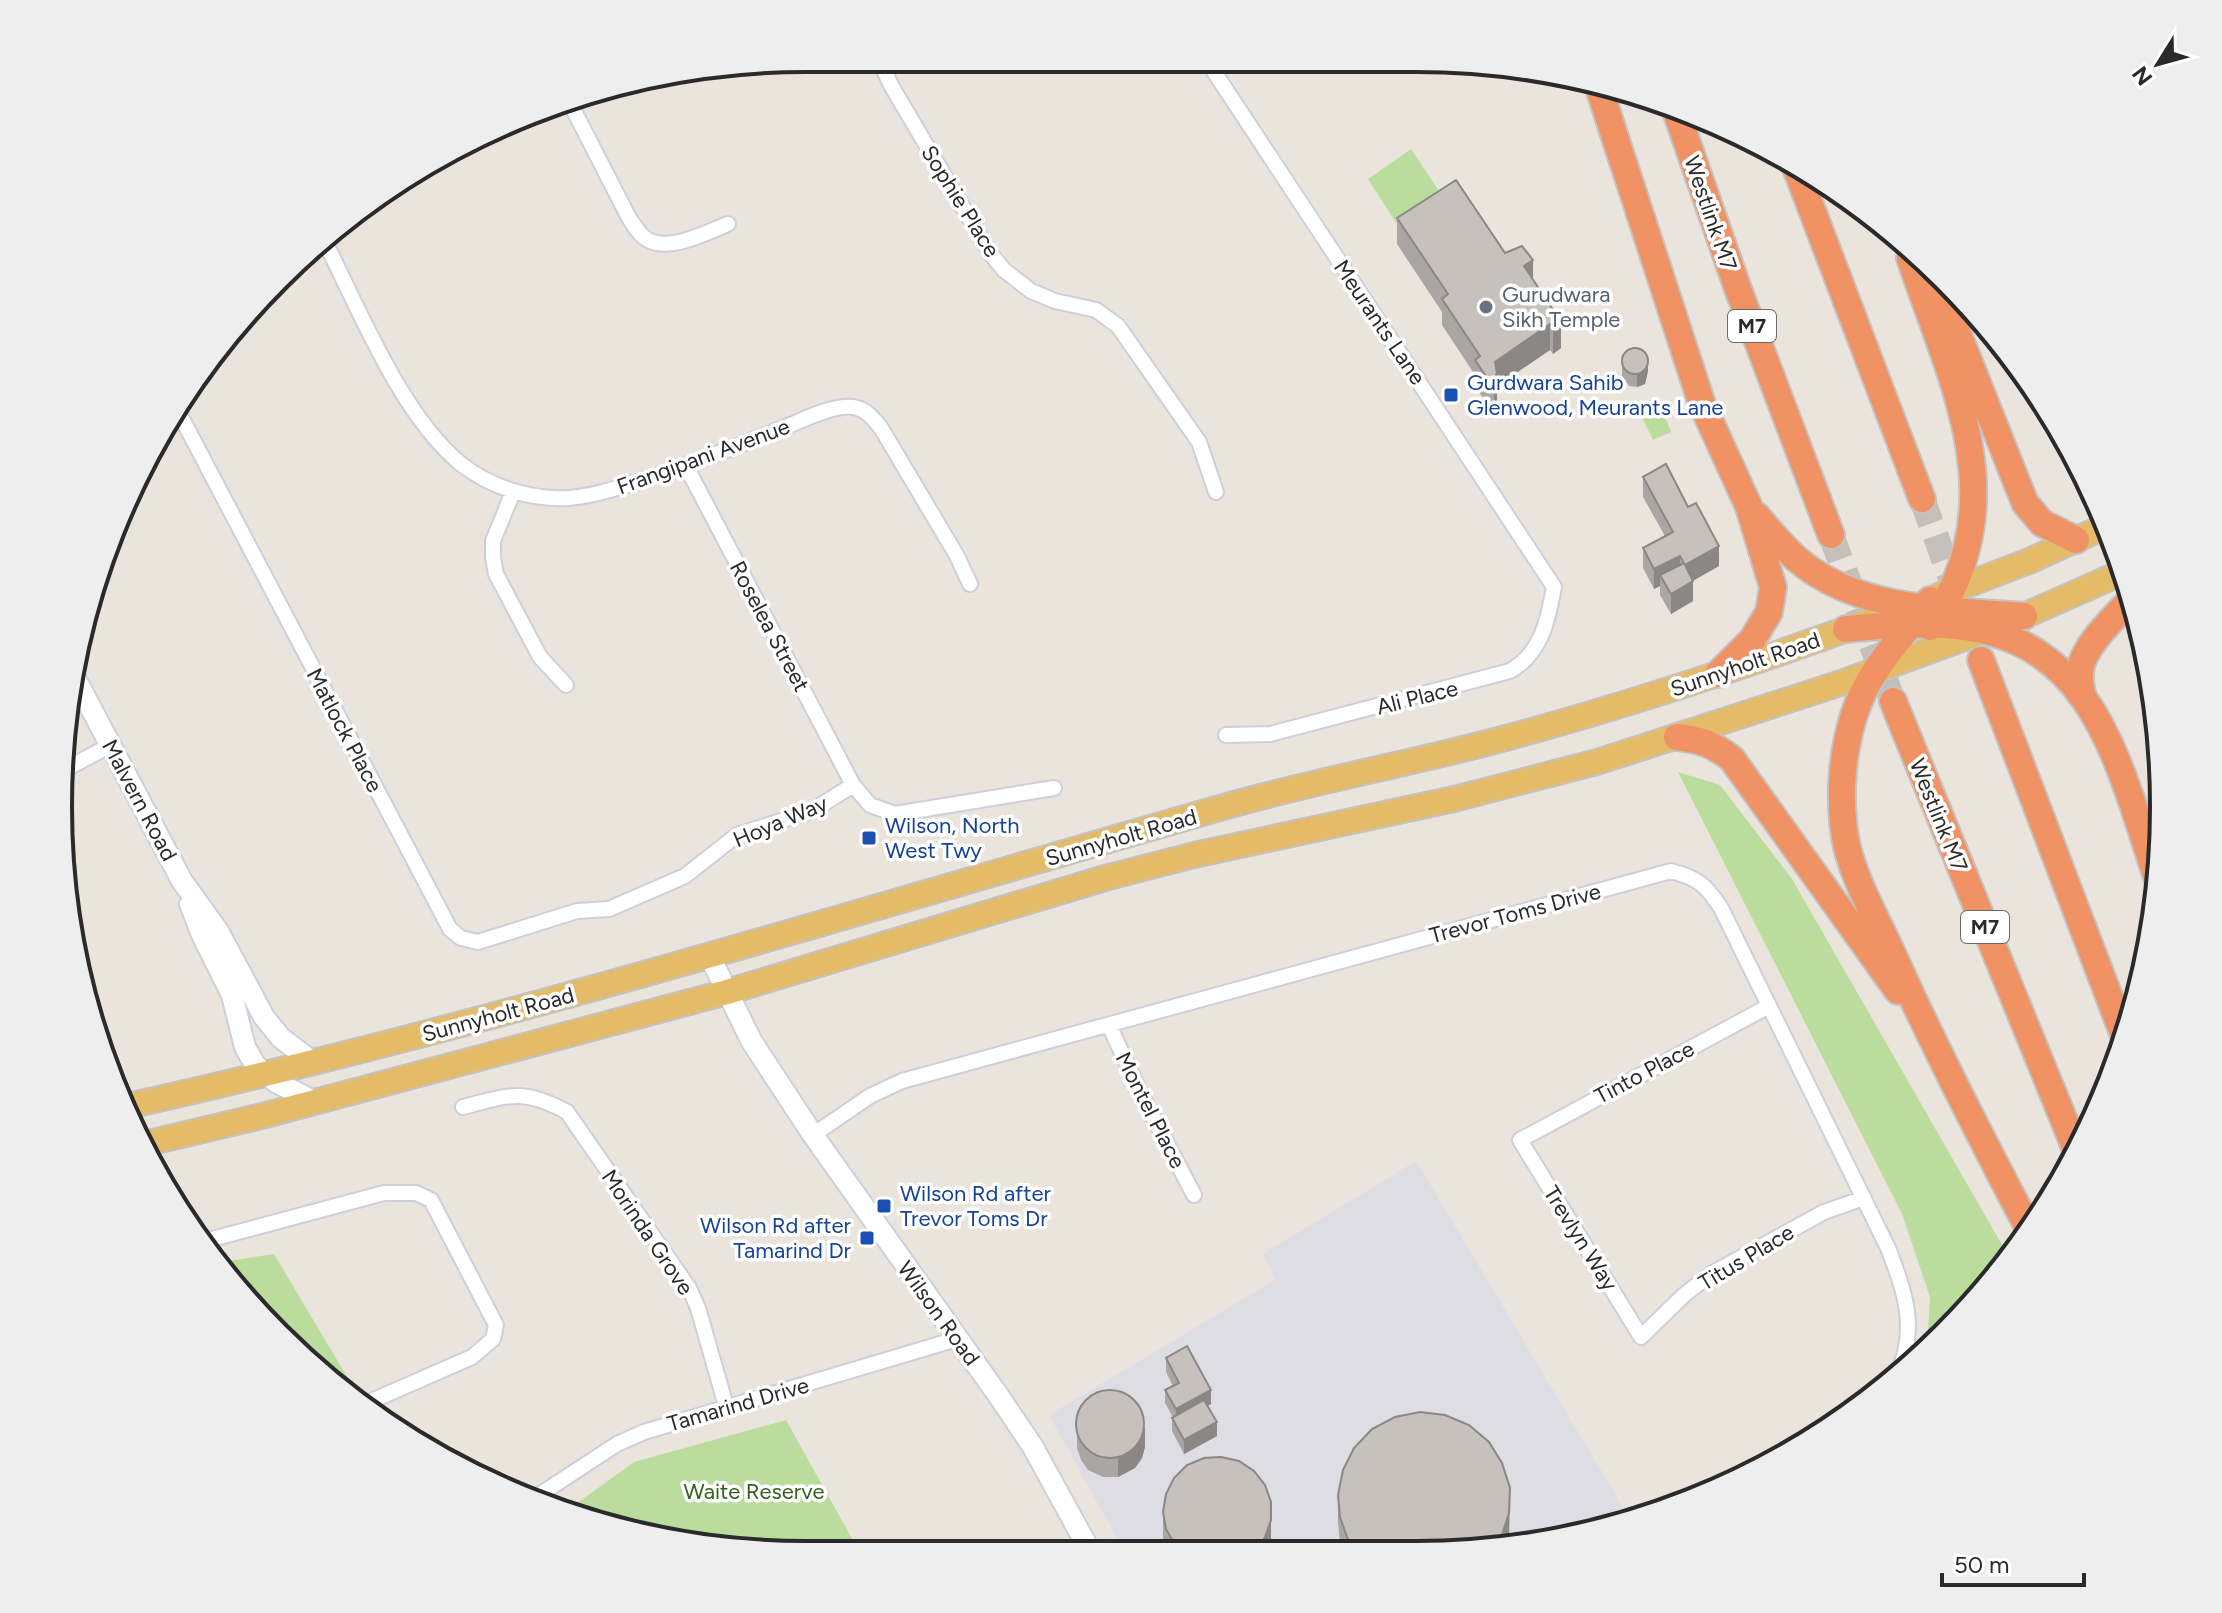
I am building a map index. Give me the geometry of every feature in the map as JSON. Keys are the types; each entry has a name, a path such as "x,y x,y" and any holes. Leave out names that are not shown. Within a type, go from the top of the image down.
{"highway":[{"path":"1602,96 1702,404 1749,507 1773,587 1769,612 1753,639 1718,674"},
{"name":"Westlink M7","path":"1680,121 1738,289 1831,535"},
{"path":"1801,182 1922,499"},
{"path":"1913,266 1964,419 1973,462 1975,503 1967,554 1928,609 1872,672 1854,716 1843,777 1842,817 1855,870 1922,1022 2024,1218"},
{"path":"1942,295 2025,503 2042,523 2076,540"},
{"path":"1749,507 1776,538 1813,571 1836,585 1928,609 2021,642 2067,674 2096,717 2148,852"},
{"path":"2082,693 2079,671 2082,660 2123,608"},
{"path":"1900,661 1928,609"},
{"path":"1846,629 1928,609 2024,616"},
{"path":"1981,660 2118,1020"},
{"name":"Westlink M7","path":"1893,701 2071,1137"},
{"path":"1677,737 1710,744 1732,759 1877,964 1922,1022"}],"main road":[{"path":"1928,609 2096,531"},
{"name":"Sunnyholt Road","path":"153,1142 315,1102 727,992 1120,874 1291,832 1522,783 1677,737 1872,672 2024,616 2113,576"},
{"name":"Sunnyholt Road","path":"136,1104 314,1063 709,955 1223,807 1497,740 1718,674 1846,629"}],"street":[{"name":"Sophie Place","path":"885,72 990,253 1004,270 1031,291 1055,301 1096,310 1118,326 1199,442 1216,492"},
{"name":"Meurants Lane","path":"1214,72 1554,587"},
{"path":"574,110 628,216 648,240 663,244 728,224"},
{"name":"Frangipani Avenue","path":"328,249 416,415 437,441 463,465 513,492 569,498 603,492 686,466 824,412 852,406 868,412 881,428 957,556 970,584"},
{"name":"Matlock Place","path":"182,419 450,929 461,938 478,942 577,911"},
{"name":"Roselea Street","path":"686,466 853,785"},
{"path":"513,492 493,541 496,574 540,657 566,685"},
{"name":"Ali Place","path":"1226,735 1270,734 1510,671 1526,660 1539,641 1548,620 1554,587"},
{"name":"Malvern Road","path":"82,690 182,881 202,935 232,995 245,1047 255,1065 266,1075 315,1102"},
{"path":"74,765 111,745"},
{"path":"853,785 870,805 895,814 1054,788"},
{"name":"Hoya Way","path":"577,911 609,909 685,876 737,835 812,811 853,785"},
{"name":"Trevor Toms Drive","path":"813,1135 870,1096 902,1081 1671,871 1691,876 1709,889 1864,1198 1906,1296 1908,1326 1904,1355"},
{"name":"Malvern Road","path":"182,881 218,931 264,1017 288,1045 314,1063"},
{"name":"Wilson Road","path":"709,955 752,1042 813,1135 1033,1447 1085,1541"},
{"name":"Tinto Place","path":"1520,1140 1769,1006"},
{"name":"Montel Place","path":"1109,1025 1194,1195"},
{"name":"Morinda Grove","path":"463,1107 518,1094 543,1099 567,1112 689,1288 698,1308 726,1406"},
{"name":"Trevlyn Way","path":"1520,1140 1641,1337"},
{"path":"213,1239 384,1193 416,1193 431,1200 496,1325 493,1339 472,1357 374,1400"},
{"name":"Titus Place","path":"1641,1337 1684,1295 1711,1274 1824,1212 1864,1198"},
{"name":"Tamarind Drive","path":"544,1492 632,1436 957,1339"}],"shaded area":[{"path":"1416,1161 1625,1510 1559,1527 1464,1539 1118,1541 1049,1415 1276,1279 1263,1254"}],"green space":[{"path":"1411,149 1441,194 1396,223 1368,179"},
{"path":"1658,398 1671,432 1653,440 1636,405"},
{"path":"1678,772 1720,785 1792,879 2003,1247 1968,1291 1928,1333 1930,1297 1902,1214"},
{"path":"274,1254 350,1382 287,1326 230,1261"},
{"name":"Waite Reserve","path":"786,1420 853,1541 711,1535 663,1527 576,1504 634,1462"}],"building":[{"name":"Gurudwara Sikh Temple","path":"1456,180 1505,253 1522,246 1533,260 1524,266 1561,322 1553,327 1550,324 1495,362 1497,373 1494,379 1487,378 1475,360 1480,356 1442,299 1448,294 1397,218"},
{"path":"1635,348 1644,352 1648,361 1644,370 1635,374 1626,370 1622,361 1626,352"},
{"path":"1666,464 1688,507 1696,503 1719,546 1685,565 1693,581 1671,594 1660,575 1684,563 1680,556 1654,569 1643,548 1673,532 1643,477"},
{"path":"1187,1346 1211,1390 1176,1409 1165,1390 1179,1383 1166,1358"},
{"path":"1110,1390 1134,1400 1144,1424 1134,1448 1110,1458 1086,1448 1076,1424 1086,1400"},
{"path":"1204,1400 1217,1422 1184,1440 1172,1418"},
{"path":"1420,1412 1445,1415 1469,1425 1489,1442 1502,1463 1510,1488 1509,1513 1502,1536 1349,1541 1340,1517 1338,1495 1343,1470 1354,1448 1372,1429 1395,1417"},
{"path":"1221,1457 1239,1461 1254,1471 1265,1485 1271,1502 1271,1520 1262,1541 1173,1541 1166,1529 1163,1512 1166,1494 1174,1478 1187,1465 1204,1458"}],"tunnel":[{"path":"1922,499 1958,597"},
{"path":"1831,535 1893,701"}],"place":[{"name":"Gurudwara Sikh Temple","path":"1486,307"},
{"name":"Gurdwara Sahib Glenwood, Meurants Lane","path":"1451,395"},
{"name":"Wilson, North West Twy","path":"869,838"},
{"name":"Wilson Rd after Trevor Toms Dr","path":"884,1206"},
{"name":"Wilson Rd after Tamarind Dr","path":"867,1238"}]}
